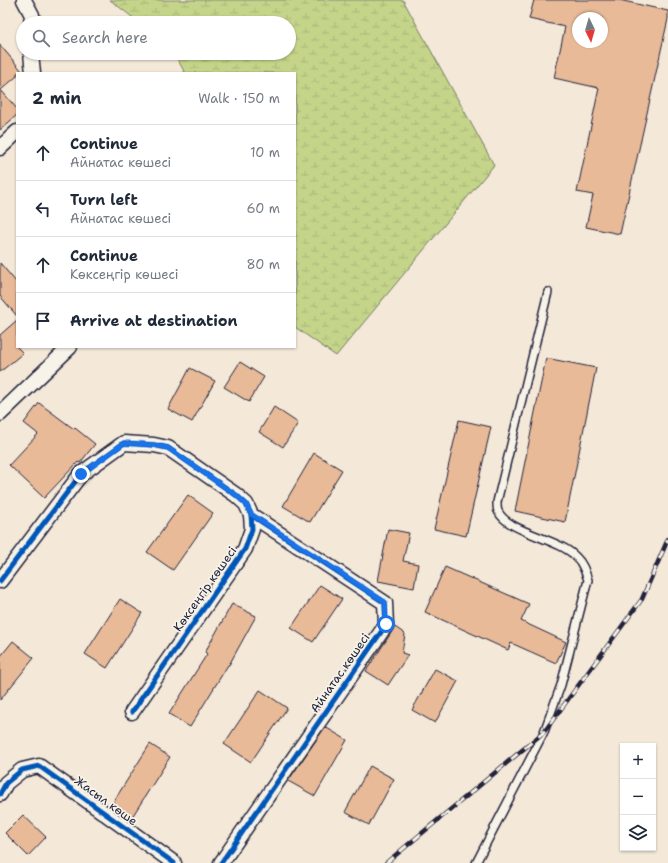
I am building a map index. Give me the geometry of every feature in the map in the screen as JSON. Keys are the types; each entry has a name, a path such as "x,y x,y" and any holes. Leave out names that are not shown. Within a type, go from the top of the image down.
{"street":[{"path":"24,0 32,16"},
{"path":"32,60 33,72"},
{"path":"0,148 16,133"},
{"path":"0,414 69,348"},
{"path":"0,581 81,474 124,443 154,445 168,448 236,495 246,504 251,514"},
{"name":"Көксеңгір көшесі","path":"132,712 245,549 252,529 251,514"},
{"name":"Айнатас көшесі","path":"221,863 386,624 385,602 251,514"},
{"name":"Жасыл көше","path":"0,794 6,783 22,770 38,766 46,770 174,863"}],"lane":[{"path":"476,863 544,732 561,685 588,580 584,566 576,556 562,546 515,526 505,520 498,511 497,502 548,292"}],"green space":[{"path":"110,0 403,0 494,165 336,356 296,328 296,72 184,72 178,60 296,60 296,16 131,16"}],"building":[{"path":"534,0 619,0 668,11 668,19 620,234 586,227 593,195 577,192 599,88 554,78 565,27 529,19"},
{"path":"0,45 22,71 16,72 16,77 1,90 16,108 16,116 0,130"},
{"path":"0,263 16,282 16,315 0,296"},
{"path":"16,321 16,348 23,353 0,372 0,335"},
{"path":"546,358 596,368 565,522 515,511"},
{"path":"240,362 264,377 249,402 224,387"},
{"path":"190,368 215,381 192,422 168,409"},
{"path":"39,403 95,444 80,463 78,462 44,498 9,465 38,434 24,423"},
{"path":"274,407 298,423 283,447 259,432"},
{"path":"459,420 491,427 466,536 434,529"},
{"path":"314,453 342,470 310,522 283,506"},
{"path":"188,495 213,513 173,570 147,552"},
{"path":"388,529 409,533 403,561 418,564 414,588 378,581"},
{"path":"445,567 529,604 521,621 566,642 556,663 511,643 508,650 425,612"},
{"path":"320,585 342,599 313,642 291,628"},
{"path":"120,599 142,613 107,668 85,654"},
{"path":"232,604 256,616 229,665 190,727 169,714 207,654 205,652"},
{"path":"395,627 405,634 402,653 408,655 388,685 366,671"},
{"path":"13,641 34,658 0,700 0,657"},
{"path":"435,669 458,681 435,723 412,710"},
{"path":"260,690 287,708 251,762 224,744"},
{"path":"325,727 347,740 315,796 288,781"},
{"path":"150,744 170,757 132,817 112,804"},
{"path":"370,766 394,779 369,825 345,812"},
{"path":"23,815 46,837 28,856 5,833"}],"railway":[{"path":"386,863 544,732 642,599 668,539"}],"cycle path":[{"path":"0,581 81,474 124,443 154,445 168,448 236,495 246,504 251,515 252,529 245,549 132,712"},
{"path":"221,863 386,625 385,603 251,515"},
{"path":"0,794 6,783 22,770 39,766 174,863"}],"route":[{"path":"81,474 124,443 154,445 168,448 236,495 246,504 251,514 385,602 386,624"}]}
